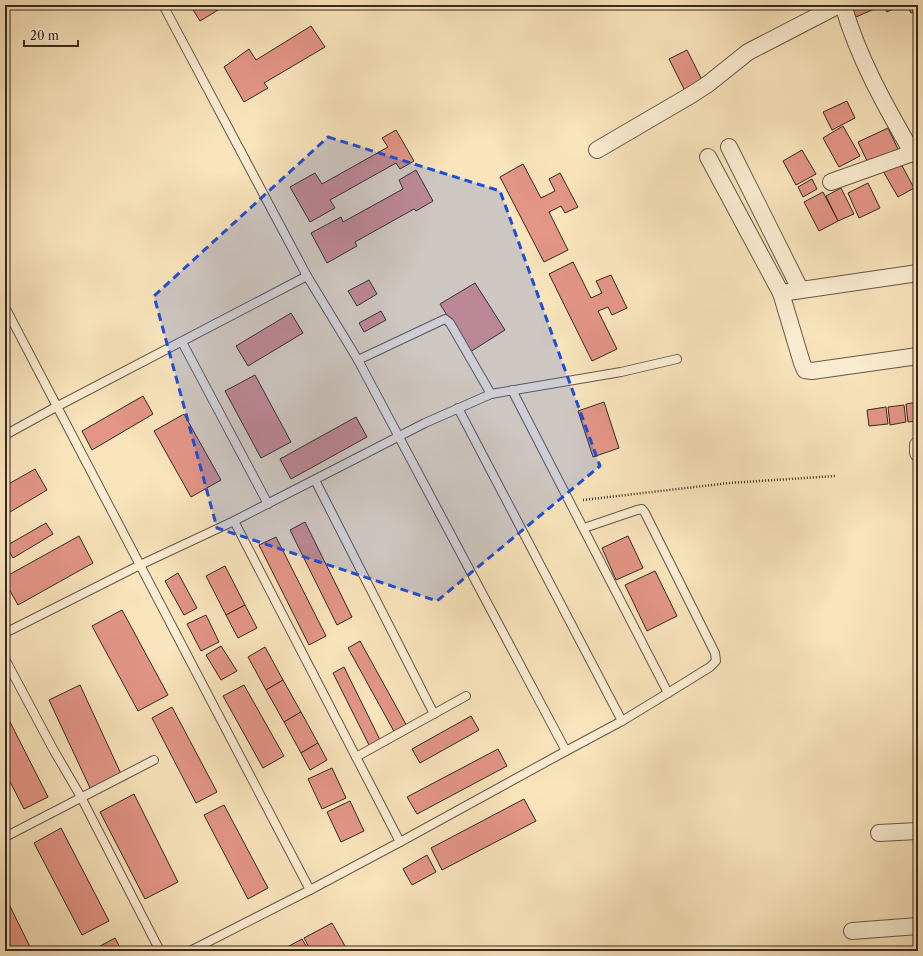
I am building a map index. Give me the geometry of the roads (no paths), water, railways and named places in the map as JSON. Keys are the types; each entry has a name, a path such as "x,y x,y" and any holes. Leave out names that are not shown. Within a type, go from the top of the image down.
{"street":[{"path":"597,150 691,96 748,52 839,5"},
{"path":"831,182 916,152 861,58 843,5"},
{"path":"728,147 800,289"},
{"path":"708,157 781,293 805,370 812,371 918,356"},
{"path":"781,293 800,289 918,273"},
{"path":"918,444 918,453"},
{"path":"879,833 918,831"},
{"path":"852,930 918,926"}],"lane":[{"path":"163,5 307,276 358,360 566,751"},
{"path":"5,435 307,276"},
{"path":"5,307 310,890"},
{"path":"358,360 445,319 450,323 492,394"},
{"path":"182,342 268,504"},
{"path":"5,633 140,565 234,521 398,437 458,408 492,394 622,372 677,359"},
{"path":"512,390 668,693"},
{"path":"458,408 622,721"},
{"path":"315,480 434,714"},
{"path":"190,951 310,890 622,721 710,667 716,661 715,653 642,509 584,528"},
{"path":"234,521 400,842"},
{"path":"5,659 53,749 81,797 160,951"},
{"path":"356,757 466,696"},
{"path":"5,837 154,760"}]}
